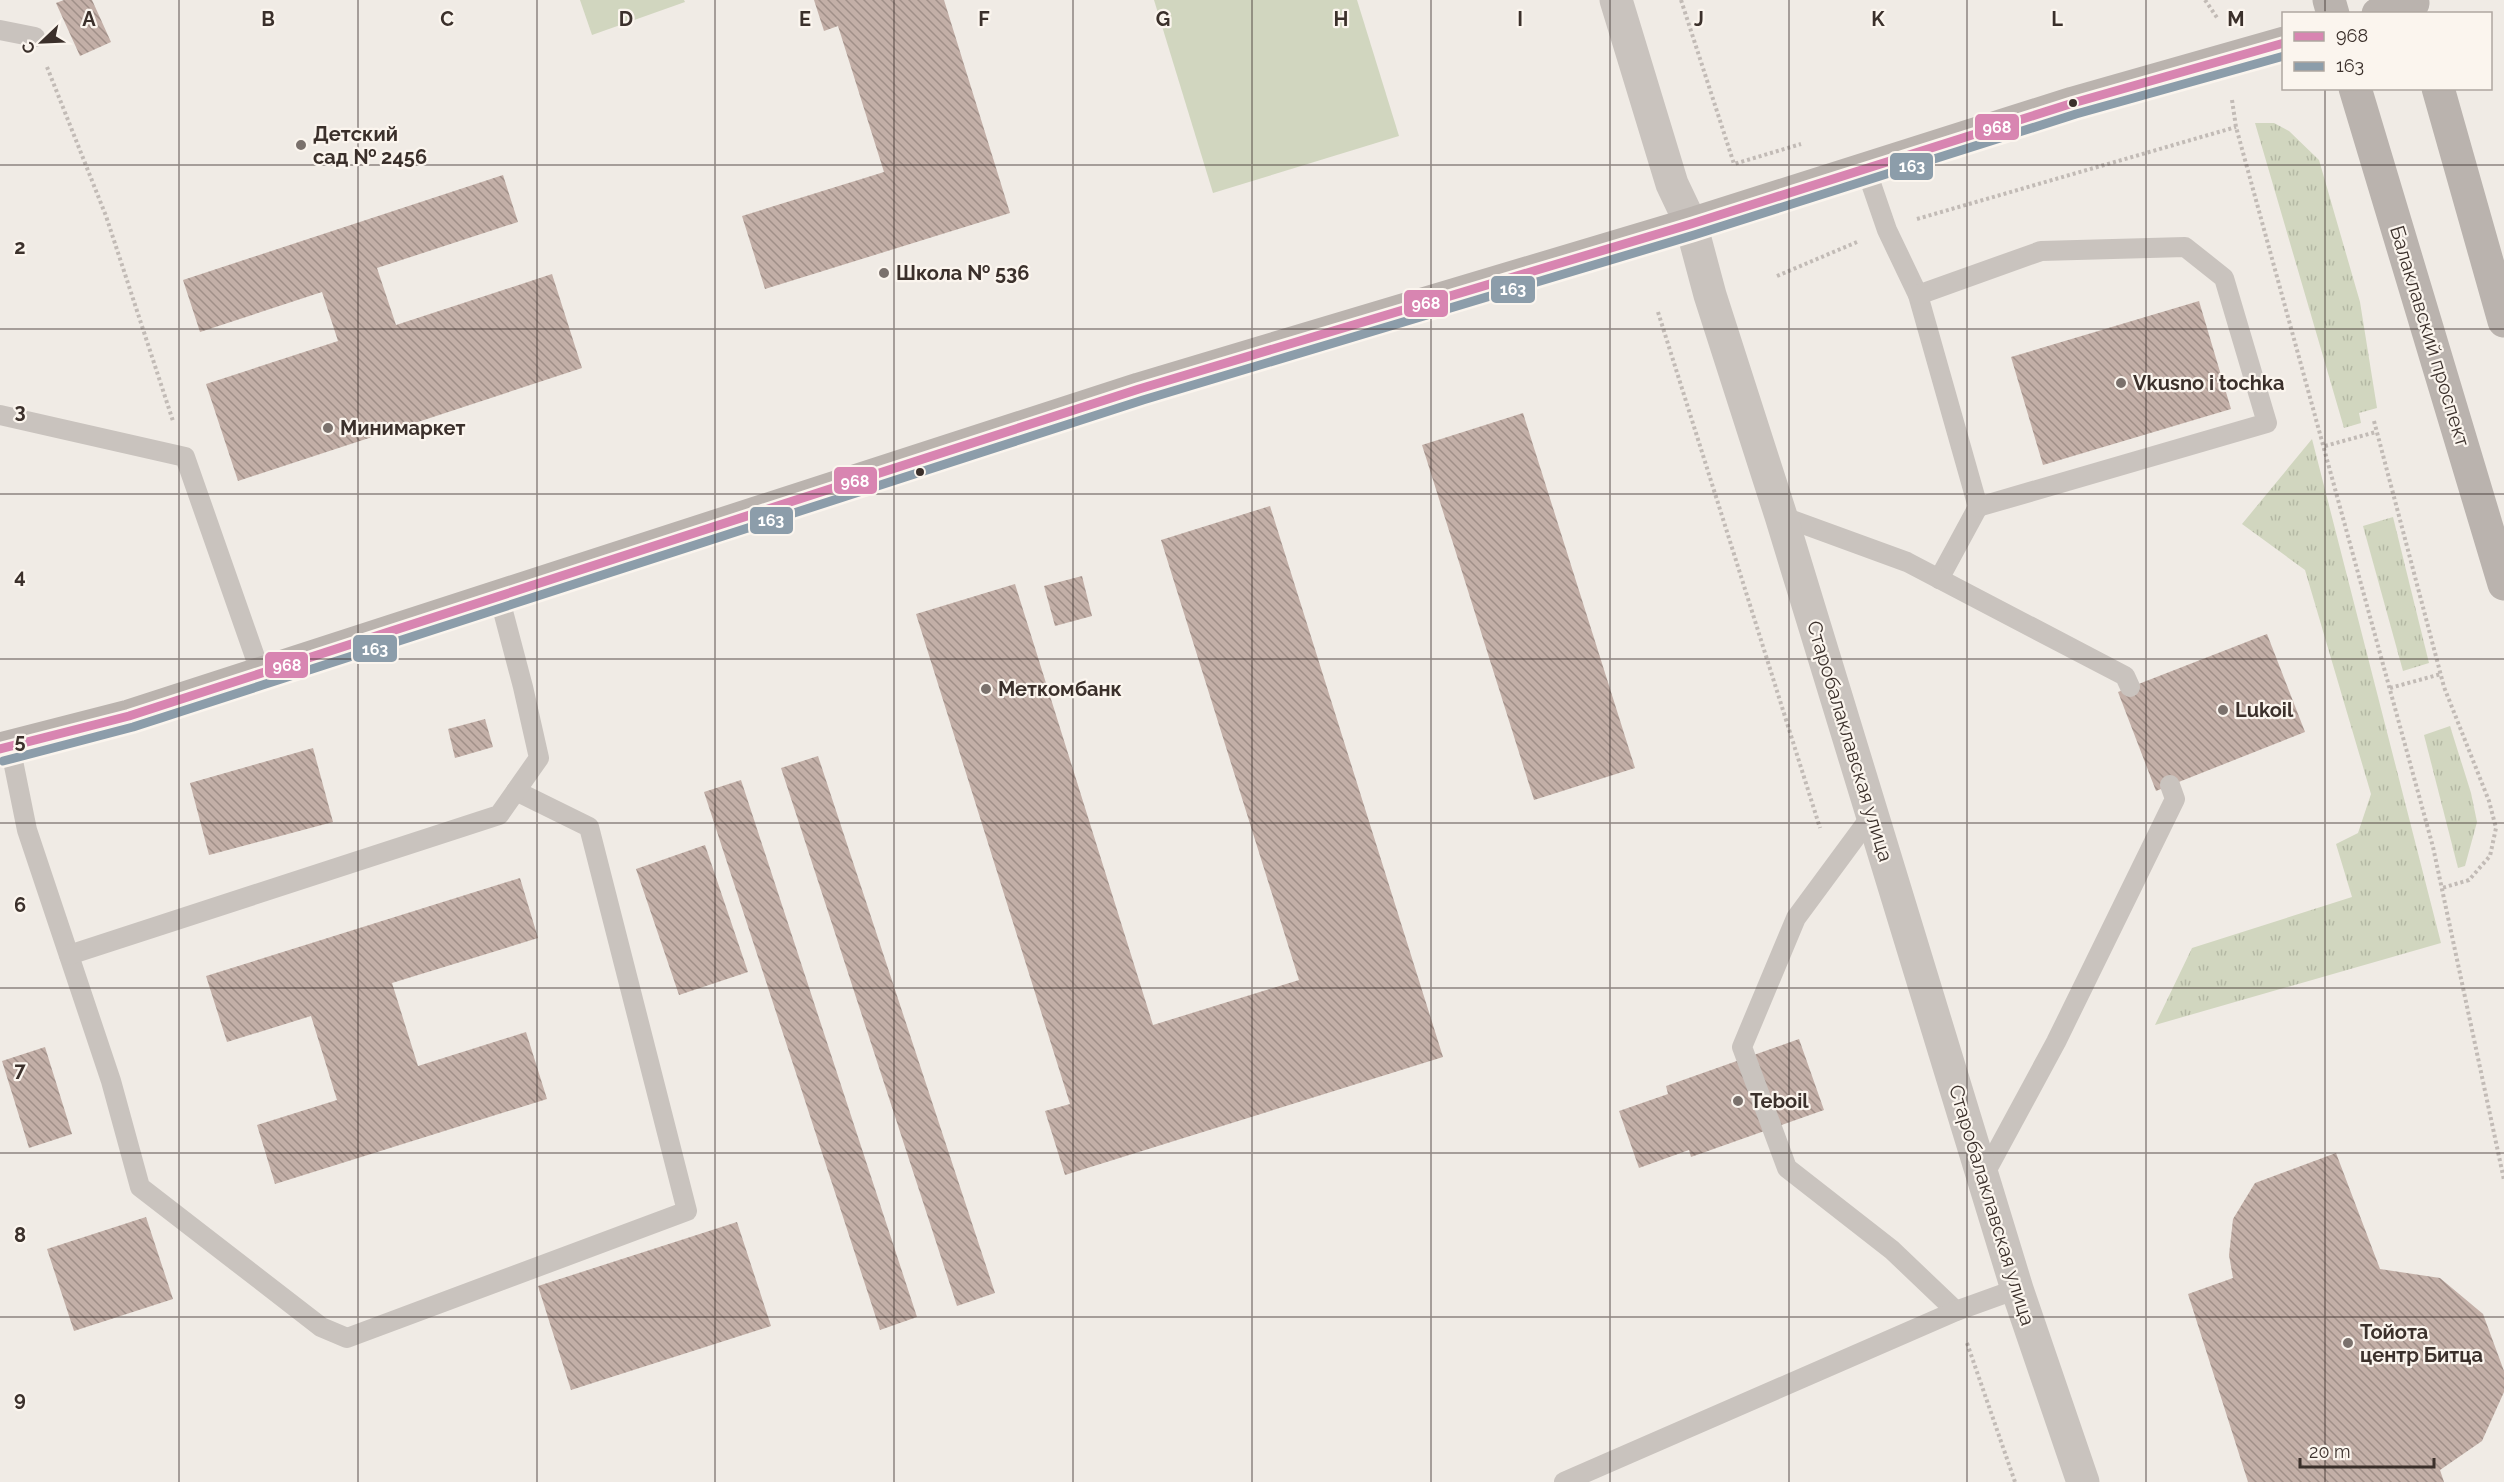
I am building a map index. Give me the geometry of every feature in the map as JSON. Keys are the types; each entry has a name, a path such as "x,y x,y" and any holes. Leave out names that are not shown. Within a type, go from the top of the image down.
{"street":[{"name":"Старобалаклавская улица","path":"1616,0 1672,184 1691,224 1710,295 1781,516 2017,1289 2083,1482"},
{"path":"2385,12 2415,4"},
{"path":"5,748 129,716 1139,389 1691,224 2073,103 2282,43"},
{"name":"Балаклавский проспект","path":"2356,90 2504,584"},
{"path":"2439,90 2504,321"}],"lane":[{"path":"0,30 35,37"},
{"path":"1866,169 1887,230 1918,295 1978,507 1939,579"},
{"path":"1918,295 2041,251 2185,247 2224,278 2267,423 1978,507"},
{"path":"0,415 185,457 261,674"},
{"path":"1781,516 1907,562 2125,676 2130,687"},
{"path":"69,955 499,815 539,758 499,596"},
{"path":"5,748 27,830 111,1081 140,1187 321,1327 347,1338 687,1211 589,827 516,791"},
{"path":"1983,1177 2056,1042 2175,799 2170,785"},
{"path":"1872,815 1796,918 1742,1047 1787,1168 1892,1250 1956,1311"},
{"path":"1564,1482 1956,1311 2017,1289"}],"path":[{"path":"1682,0 1734,164"},
{"path":"2205,0 2218,20"},
{"path":"35,37 106,216 185,457"},
{"path":"1777,276 1907,222 2236,127 2433,847 2488,1096 2504,1180"},
{"path":"1658,312 1833,869"},
{"path":"2374,421 2441,674 2489,801 2496,828 2490,856 2469,880 2442,888"},
{"path":"2325,446 2376,432"},
{"path":"2390,688 2441,674"},
{"path":"1956,1311 2015,1482"}],"green space":[{"path":"580,0 684,0 685,2 592,35"},
{"path":"1154,0 1357,0 1399,136 1213,193"},
{"path":"2255,123 2274,123 2289,131 2319,160 2360,302 2377,408 2359,413 2361,423 2344,428"},
{"path":"2312,439 2441,943 2155,1025 2192,948 2352,897 2336,844 2358,833 2371,794 2305,570 2242,524"},
{"path":"2393,517 2429,663 2403,671 2363,526"},
{"path":"2450,726 2471,793 2477,822 2465,866 2458,868 2424,735"}],"building":[{"path":"64,0 92,0 111,42 80,56 56,3"},
{"path":"814,0 944,0 1010,213 765,289 742,216 884,172 838,26 824,31"},
{"path":"503,175 518,222 377,268 396,325 552,274 582,368 238,481 206,384 338,341 322,292 200,332 183,280"},
{"name":"Vkusno i tochka","path":"2199,301 2231,409 2043,465 2011,357"},
{"path":"1523,413 1635,768 1534,800 1422,445"},
{"path":"1270,506 1443,1057 1065,1175 1045,1111 1070,1104 916,614 1015,584 1153,1025 1299,980 1161,540"},
{"path":"1082,576 1092,616 1055,626 1044,586"},
{"path":"2267,634 2305,732 2156,791 2118,692"},
{"path":"485,719 493,747 455,758 448,729"},
{"path":"313,748 333,822 209,855 190,783"},
{"path":"818,756 995,1293 957,1306 781,768"},
{"path":"741,780 917,1317 880,1330 704,792"},
{"path":"705,845 748,972 679,995 636,869"},
{"path":"520,878 538,938 392,983 418,1066 526,1032 547,1099 275,1184 257,1125 337,1100 311,1016 227,1042 206,976"},
{"path":"1799,1039 1824,1110 1691,1157 1689,1150 1639,1168 1619,1111 1668,1094 1666,1086"},
{"path":"45,1047 72,1134 29,1148 2,1061"},
{"name":"Тойота центр Битца","path":"2336,1153 2380,1269 2440,1278 2483,1314 2504,1371 2504,1392 2482,1441 2440,1470 2444,1482 2248,1482 2188,1294 2233,1278 2229,1255 2233,1219 2255,1183"},
{"path":"146,1217 173,1299 74,1331 47,1249"},
{"path":"737,1222 771,1326 571,1390 538,1286"}],"transit line":[{"name":"968","path":"0,749 129,716 1139,389 1691,224 2073,103 2282,44"},
{"name":"163","path":"3,761 133,727 1143,400 1694,235 2076,114 2282,57"}],"place":[{"name":"Детский сад № 2456","path":"301,145"},
{"name":"Школа № 536","path":"884,273"},
{"name":"Vkusno i tochka","path":"2121,383"},
{"name":"Минимаркет","path":"328,428"},
{"name":"Меткомбанк","path":"986,689"},
{"name":"Lukoil","path":"2223,710"},
{"name":"Teboil","path":"1738,1101"},
{"name":"Тойота центр Битца","path":"2348,1343"}]}
